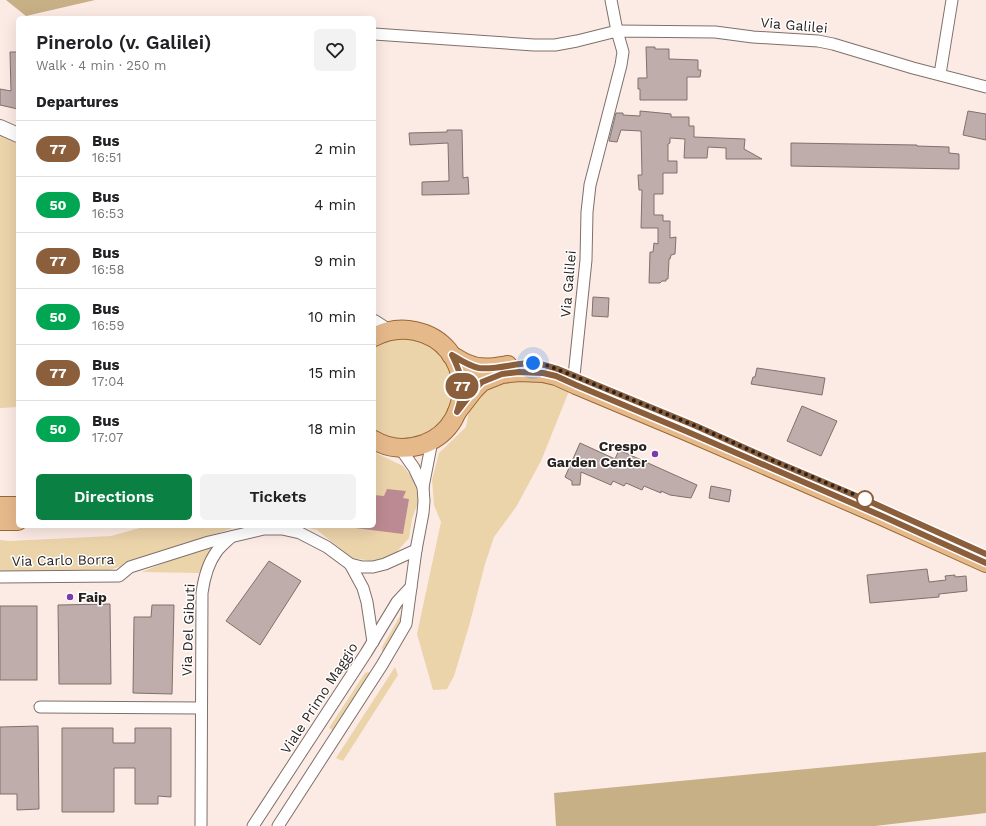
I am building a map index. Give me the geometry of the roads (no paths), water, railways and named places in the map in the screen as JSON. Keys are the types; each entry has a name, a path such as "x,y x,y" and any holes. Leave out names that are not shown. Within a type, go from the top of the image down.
{"main road":[{"path":"379,330 406,330 424,333 439,342 452,355 478,368 533,363 546,365 696,426 885,508 986,554"},
{"path":"376,441 381,444 400,448 417,447 432,441 451,424 461,400 462,384 459,369 452,355"},
{"path":"457,412 482,382 502,374 519,372 543,373 556,376 882,516 986,563"},
{"path":"0,506 16,506"},
{"path":"0,521 16,521"}],"street":[{"name":"Via Galilei","path":"574,376 586,260 587,212 590,184 623,52 611,0"},
{"path":"940,74 952,0"},
{"name":"Via Galilei","path":"376,34 534,45 577,41 617,31 715,32 753,37 818,41 833,44 986,87"},
{"path":"422,487 432,441"},
{"path":"278,826 406,624 424,501 422,487 414,468 400,448"},
{"name":"Via Carlo Borra","path":"0,577 119,576 130,567 209,542 264,529 282,529 300,533 327,547 350,564 362,567 373,567 385,564 416,550"},
{"name":"Via Del Gibuti","path":"201,826 202,593 208,568 217,551 231,537"},
{"name":"Via Carlo Borra","path":"350,564 363,588 367,602 373,642"},
{"name":"Viale Primo Maggio","path":"253,826 366,653 397,602 411,587"},
{"path":"366,653 382,664"},
{"path":"40,707 201,708"}],"place":[{"name":"Crespo Garden Center","path":"655,454"},
{"name":"Faip","path":"70,597"}]}
